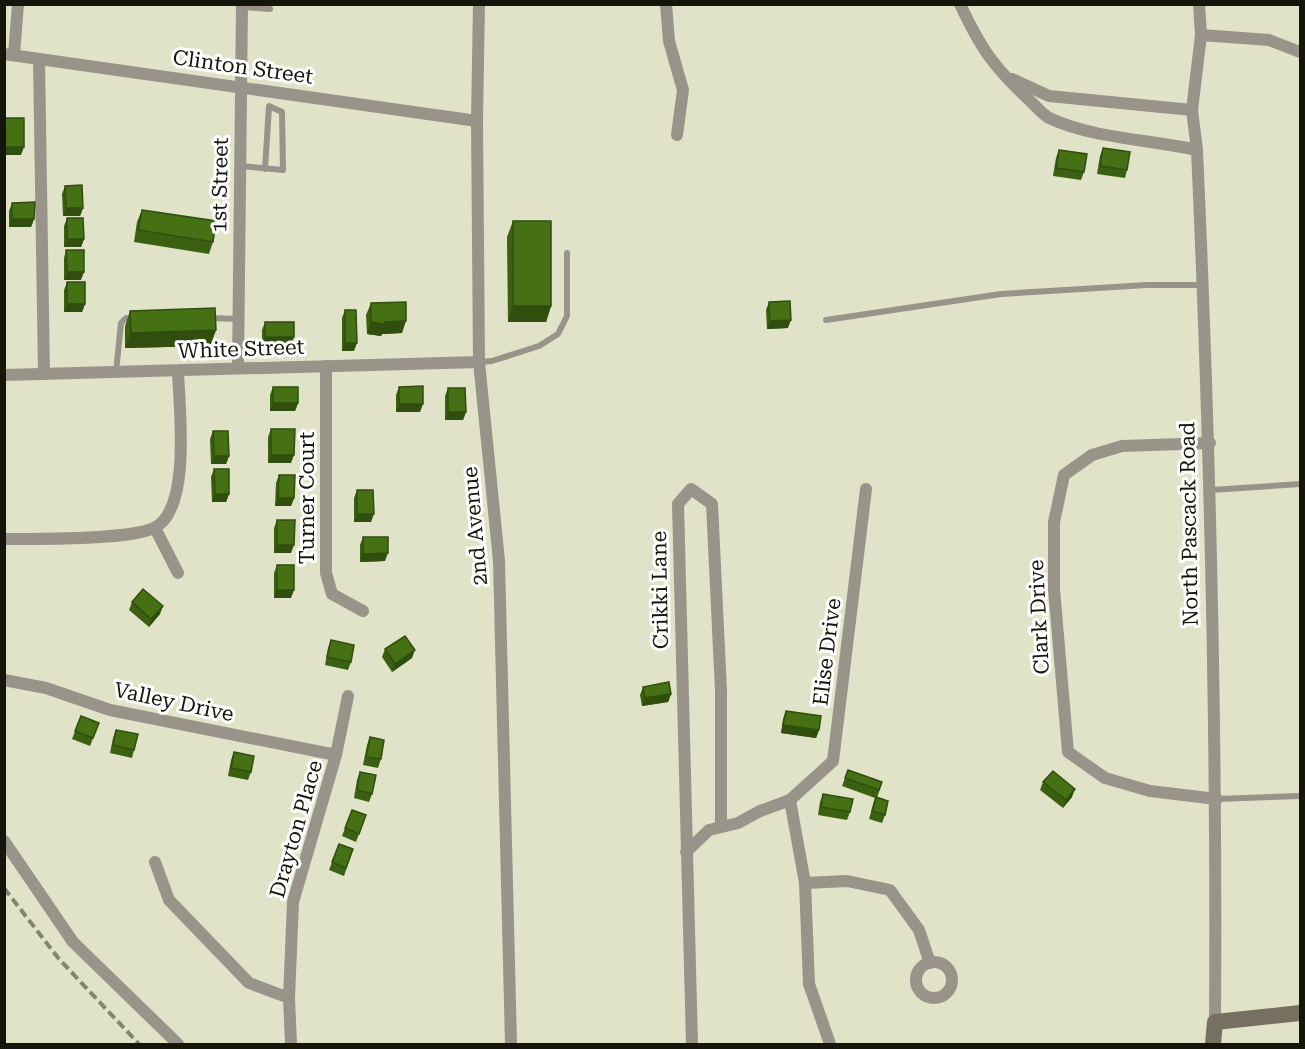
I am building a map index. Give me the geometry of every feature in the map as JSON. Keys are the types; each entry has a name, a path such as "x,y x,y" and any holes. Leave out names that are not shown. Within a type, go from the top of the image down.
{"street":[{"path":"9,54 18,4"},
{"name":"2nd Avenue","path":"479,4 477,120 479,362 499,561 511,1044"},
{"path":"666,4 669,41 683,90 677,135"},
{"path":"960,4 981,49 1000,73 1048,117 1100,134 1197,150"},
{"name":"North Pascack Road","path":"1199,4 1201,35 1192,110 1197,150 1210,443 1217,799 1213,1044"},
{"name":"1st Street","path":"238,367 242,6"},
{"path":"1201,35 1269,39 1300,52"},
{"name":"Clinton Street","path":"9,54 477,120"},
{"path":"39,59 44,374"},
{"path":"1000,73 1049,96 1192,110"},
{"name":"White Street","path":"4,375 479,362"},
{"name":"Turner Court","path":"326,366 326,573 332,594 363,611"},
{"path":"4,539 118,535 155,528 172,510 180,469 178,372"},
{"name":"Clark Drive","path":"1210,443 1122,446 1092,455 1064,475 1054,522 1054,589 1068,752 1105,778 1150,791 1217,799"},
{"name":"Crikki Lane","path":"692,1044 678,504 691,489 712,504 721,691 721,827"},
{"name":"Elise Drive","path":"687,852 709,830 738,823 760,811 790,800 833,762 866,489"},
{"path":"155,528 178,573"},
{"name":"Valley Drive","path":"4,680 46,688 110,710 336,755"},
{"name":"Drayton Place","path":"291,1044 289,998 293,902 336,755 348,696"},
{"path":"790,800 805,883 809,984 830,1044"},
{"path":"4,841 73,942 178,1044"},
{"path":"154,862 169,900 249,983 289,998"},
{"path":"805,883 847,880 890,890 919,930 930,963"},
{"path":"1215,1022 1300,1013"}],"lane":[{"path":"242,6 270,9"},
{"path":"240,166 265,169 283,170 282,112 269,106 265,169"},
{"path":"479,362 492,361 539,346 558,334 567,316 567,253"},
{"path":"826,320 1001,294 1147,285 1203,285"},
{"path":"116,373 121,323 126,318 137,318"},
{"path":"202,318 238,319"},
{"path":"1211,490 1300,484"},
{"path":"1217,799 1300,796"}],"building":[{"path":"4,118 24,118 24,147 4,147"},
{"path":"1103,148 1130,152 1127,170 1100,166"},
{"path":"1059,150 1087,154 1084,172 1056,168"},
{"path":"82,185 83,208 66,208 65,186"},
{"path":"35,202 34,219 12,219 12,203"},
{"path":"142,210 216,221 213,242 138,230"},
{"path":"67,218 83,218 84,239 67,239"},
{"path":"513,221 551,221 551,306 513,306"},
{"path":"66,250 84,250 84,272 67,272"},
{"path":"67,282 85,282 85,304 67,304"},
{"path":"790,301 791,320 770,321 769,302"},
{"path":"406,302 406,321 385,322 385,324 371,322 371,303"},
{"path":"215,308 216,330 131,333 130,311"},
{"path":"345,310 356,310 357,343 345,343"},
{"path":"265,322 294,322 294,337 265,337"},
{"path":"423,386 423,404 399,404 399,387"},
{"path":"273,387 298,387 298,403 273,403"},
{"path":"448,388 465,388 466,412 448,412"},
{"path":"271,429 295,429 294,455 271,455"},
{"path":"213,431 228,431 229,456 214,456"},
{"path":"214,469 229,469 229,494 215,494"},
{"path":"279,475 295,475 294,498 278,498"},
{"path":"357,490 373,490 374,514 357,514"},
{"path":"277,520 295,520 294,545 277,545"},
{"path":"363,537 388,537 388,553 363,554"},
{"path":"277,565 294,565 294,590 277,590"},
{"path":"143,589 163,606 151,619 132,602"},
{"path":"405,636 415,650 395,664 385,649"},
{"path":"331,640 354,645 351,662 327,657"},
{"path":"669,682 671,694 645,698 643,687"},
{"path":"786,711 821,716 819,730 783,725"},
{"path":"81,716 99,723 93,738 75,731"},
{"path":"116,730 138,734 134,750 113,745"},
{"path":"370,737 384,740 381,759 366,757"},
{"path":"234,752 254,756 251,772 231,768"},
{"path":"848,770 882,782 879,790 845,778"},
{"path":"1053,771 1075,789 1066,800 1043,782"},
{"path":"360,772 376,775 372,794 357,790"},
{"path":"823,794 853,799 850,812 821,807"},
{"path":"876,797 888,801 885,815 872,811"},
{"path":"352,810 366,815 359,834 345,828"},
{"path":"339,844 353,849 346,868 332,862"}],"railway":[{"path":"4,888 59,959 139,1044"}]}
